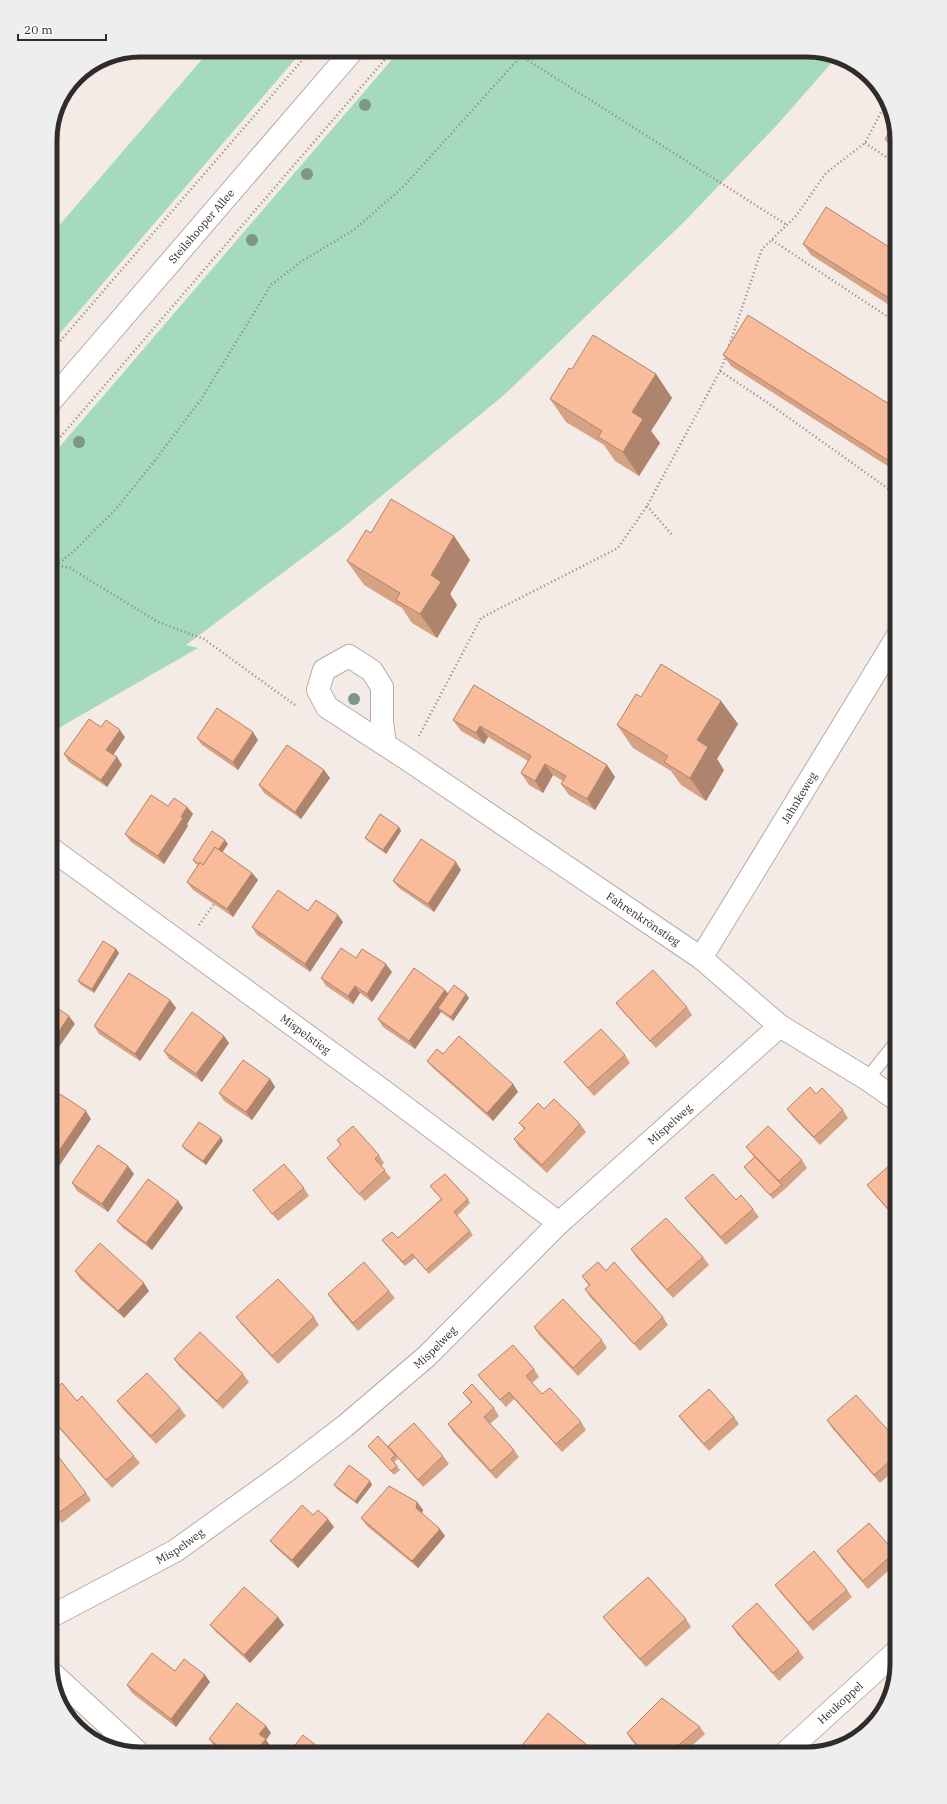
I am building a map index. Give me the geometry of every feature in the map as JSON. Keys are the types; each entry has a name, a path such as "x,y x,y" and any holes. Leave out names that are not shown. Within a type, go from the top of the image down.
{"street":[{"name":"Steilshooper Allee","path":"57,394 347,57"},
{"name":"Jahnkeweg","path":"701,958 890,649"},
{"path":"327,707 318,690 324,670 348,656 372,671 382,687 382,722 385,744"},
{"name":"Fahrenkrönstieg","path":"327,707 385,744 701,958 780,1026 867,1079 890,1095"},
{"name":"Mispelstieg","path":"57,853 376,1086 559,1223"},
{"name":"Mispelweg","path":"57,1613 175,1550 285,1472 346,1426 427,1356 559,1223 780,1026"},
{"name":"Heukoppel","path":"792,1747 890,1656"},
{"path":"59,1680 126,1745"}],"lane":[{"path":"867,1079 890,1051"}],"path":[{"path":"57,345 305,57"},
{"path":"57,441 387,57"},
{"path":"57,565 75,550 116,508 153,463 202,398 271,285 302,261 354,230 404,186 520,57"},
{"path":"523,57 787,225"},
{"path":"410,761 416,742 481,618 618,548 647,506 720,371 762,249 796,216 826,173 864,143 884,108"},
{"path":"864,143 890,160"},
{"path":"772,240 890,318"},
{"path":"720,371 768,403 890,490"},
{"path":"647,506 673,536"},
{"path":"57,565 70,568 158,622 204,639 308,715 327,707"}],"green space":[{"path":"204,57 297,57 57,337 57,228"},
{"path":"394,57 812,57 833,61 777,125 684,222 504,395 340,530 186,645 198,648 57,729 57,450"}],"building":[{"path":"889,132 890,142 885,139"},
{"path":"826,207 890,248 890,299 803,244"},
{"path":"748,315 890,405 890,462 723,355"},
{"path":"593,335 656,374 632,412 643,419 623,452 598,437 602,431 550,399 569,368 572,369"},
{"path":"391,499 454,536 431,575 441,582 420,614 396,600 400,593 347,561 366,530 371,533"},
{"path":"661,664 721,701 697,740 708,747 690,778 664,762 668,756 617,725 636,694 641,697"},
{"path":"474,685 607,765 587,799 561,784 566,776 545,764 535,781 521,773 531,756 480,726 476,733 453,720"},
{"path":"217,708 253,732 233,762 197,738"},
{"path":"89,719 101,727 106,720 120,730 106,750 117,757 101,780 64,754"},
{"path":"287,745 324,770 295,812 259,785"},
{"path":"151,795 168,806 174,798 187,807 181,817 183,818 158,856 125,834"},
{"path":"380,814 399,827 383,850 365,838"},
{"path":"212,831 225,840 218,850 215,847 203,865 200,862 199,864 193,860"},
{"path":"421,839 456,862 428,904 393,881"},
{"path":"215,847 252,873 227,909 187,882 200,862 203,865"},
{"path":"278,890 308,911 316,900 338,915 305,964 252,927"},
{"path":"103,941 116,949 92,989 78,981"},
{"path":"341,948 356,958 362,949 386,964 367,994 355,986 348,996 321,978"},
{"path":"414,968 445,990 409,1041 378,1019"},
{"path":"653,970 687,1007 650,1041 616,1003"},
{"path":"129,973 170,1000 135,1054 94,1026"},
{"path":"454,985 466,994 451,1017 438,1008"},
{"path":"57,1008 69,1016 57,1034"},
{"path":"192,1012 224,1036 196,1074 164,1051"},
{"path":"601,1029 625,1055 588,1088 564,1062"},
{"path":"459,1036 513,1084 487,1113 427,1061 437,1049 443,1054"},
{"path":"243,1060 270,1079 246,1112 219,1093"},
{"path":"810,1087 816,1094 822,1088 843,1110 814,1137 787,1109"},
{"path":"60,1094 86,1111 57,1154 57,1098"},
{"path":"554,1099 580,1124 542,1165 514,1139 525,1128 519,1123 538,1103 544,1109"},
{"path":"199,1122 221,1137 203,1161 182,1146"},
{"path":"353,1126 379,1155 375,1159 385,1170 359,1194 327,1158 341,1145 337,1140"},
{"path":"768,1126 802,1160 779,1181 746,1147"},
{"path":"98,1145 128,1166 102,1204 72,1183"},
{"path":"755,1157 782,1185 770,1195 744,1167"},
{"path":"284,1164 304,1188 272,1214 253,1190"},
{"path":"890,1165 890,1211 867,1185"},
{"path":"445,1174 468,1199 454,1212 470,1231 426,1270 412,1254 403,1262 382,1240 392,1232 398,1238 442,1199 430,1186"},
{"path":"713,1174 736,1200 741,1195 753,1209 721,1237 685,1198"},
{"path":"148,1179 178,1201 146,1243 117,1221"},
{"path":"666,1218 703,1257 667,1290 631,1249"},
{"path":"100,1243 144,1283 118,1311 75,1271"},
{"path":"364,1262 389,1291 353,1323 328,1294"},
{"path":"598,1262 606,1271 614,1262 663,1317 634,1344 585,1289 590,1285 582,1276"},
{"path":"278,1279 314,1317 272,1356 236,1317"},
{"path":"563,1299 602,1340 573,1368 534,1327"},
{"path":"200,1332 243,1374 217,1401 174,1359"},
{"path":"513,1345 534,1369 526,1376 542,1394 550,1388 581,1422 556,1444 509,1392 500,1400 478,1375"},
{"path":"147,1373 180,1408 151,1436 117,1401"},
{"path":"62,1383 77,1401 82,1396 134,1456 106,1480 57,1425 57,1388"},
{"path":"472,1384 494,1408 484,1417 514,1450 491,1471 448,1424 472,1402 463,1393"},
{"path":"709,1389 734,1417 704,1444 679,1416"},
{"path":"856,1395 890,1432 890,1461 874,1475 827,1420"},
{"path":"414,1423 443,1456 418,1480 388,1446"},
{"path":"378,1436 395,1455 391,1459 397,1466 391,1471 368,1446"},
{"path":"57,1455 86,1493 57,1514"},
{"path":"349,1465 370,1481 355,1501 334,1485"},
{"path":"389,1486 417,1502 416,1508 440,1529 412,1561 361,1518"},
{"path":"302,1505 313,1515 318,1510 328,1519 292,1560 270,1541"},
{"path":"869,1523 890,1546 890,1557 863,1581 837,1551"},
{"path":"814,1551 847,1590 808,1623 775,1585"},
{"path":"648,1577 686,1619 640,1659 603,1617"},
{"path":"244,1587 278,1617 244,1655 210,1625"},
{"path":"757,1603 799,1651 773,1673 732,1626"},
{"path":"152,1653 175,1671 184,1659 205,1675 171,1719 127,1685"},
{"path":"662,1698 700,1727 676,1747 639,1747 627,1733"},
{"path":"237,1703 266,1726 259,1734 266,1739 259,1747 219,1747 209,1739"},
{"path":"548,1713 589,1747 521,1747"},
{"path":"303,1735 318,1747 294,1747"}]}
